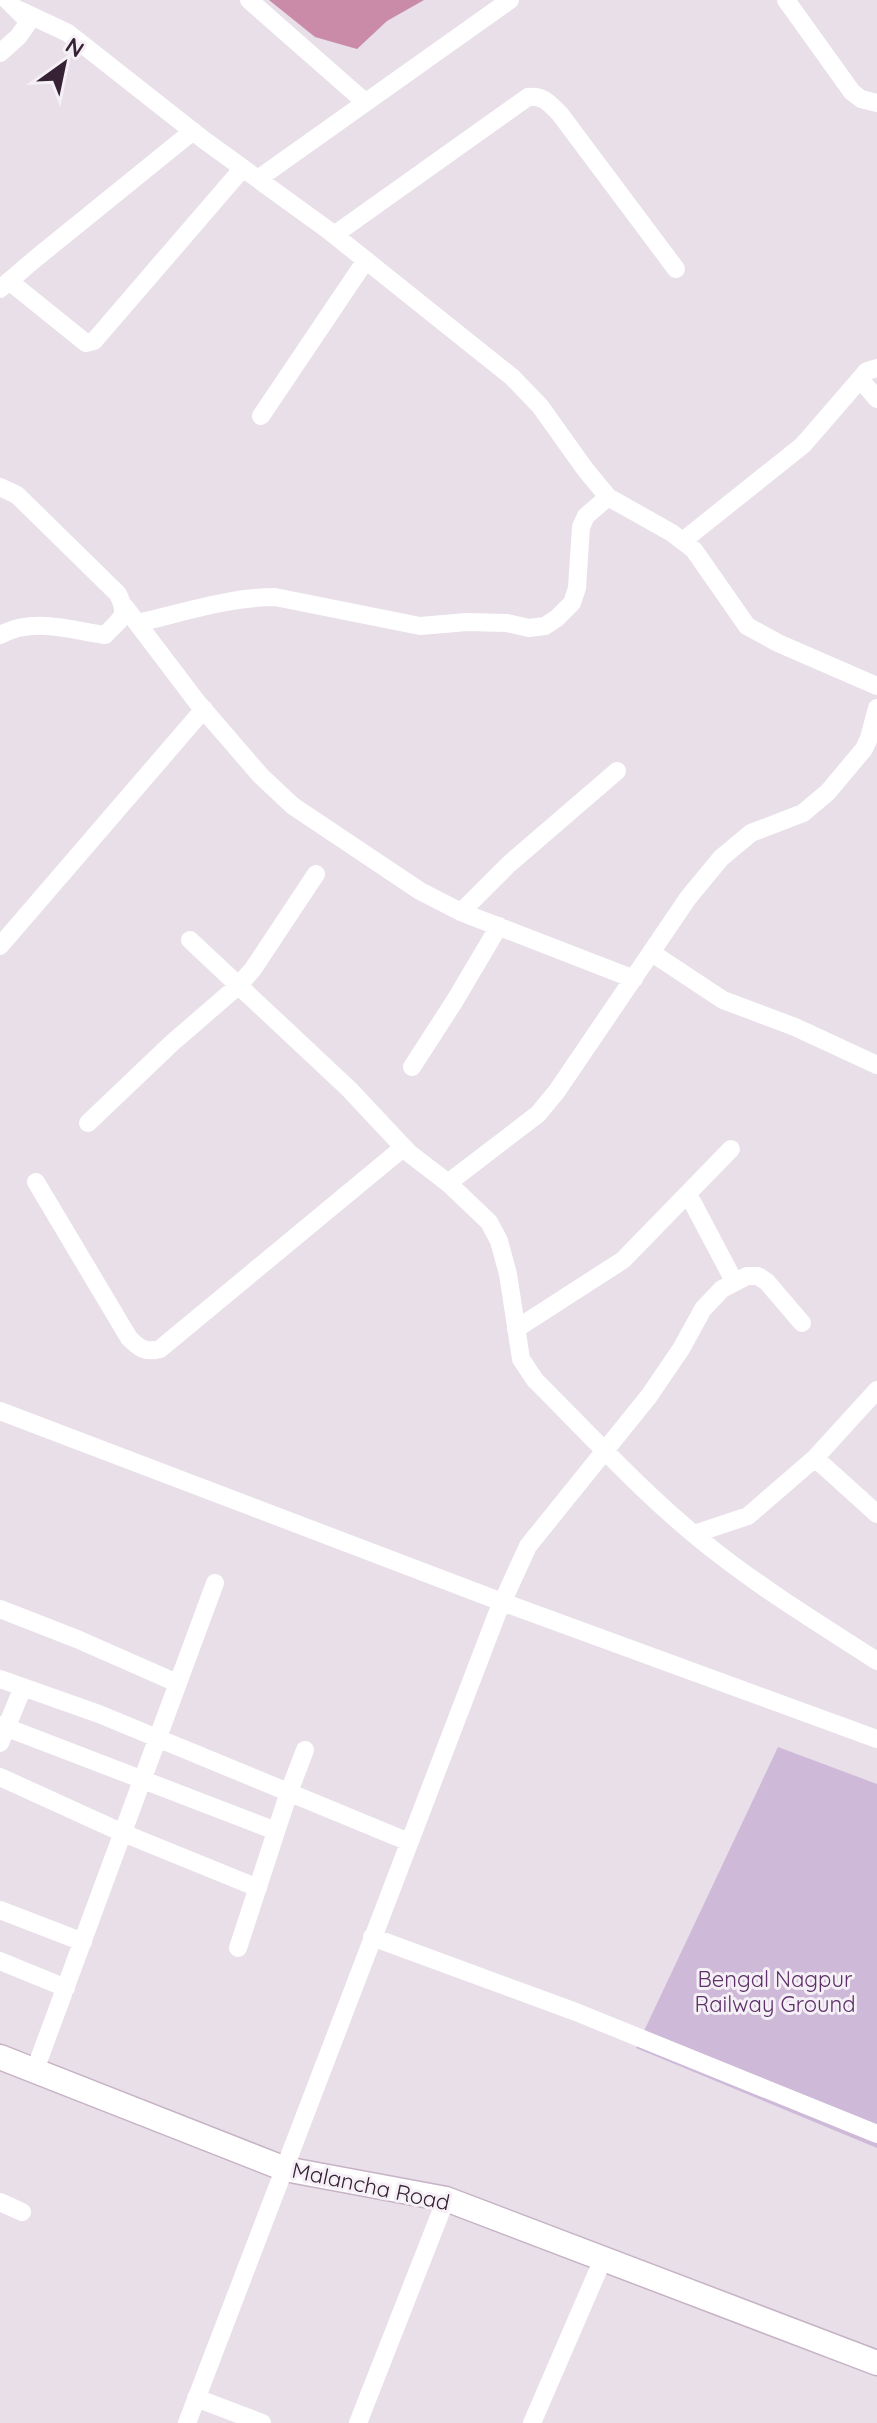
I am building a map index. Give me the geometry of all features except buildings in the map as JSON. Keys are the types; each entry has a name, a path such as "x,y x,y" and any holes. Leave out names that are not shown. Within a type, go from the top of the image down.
{"main road":[{"name":"Malancha Road","path":"0,2057 285,2169 446,2199 877,2363"}],"street":[{"path":"249,0 365,102"},
{"path":"193,131 4,285 86,343 94,341 250,173 365,102 510,0"},
{"path":"786,0 852,92 861,99 877,103"},
{"path":"0,53 26,26 25,18 13,5"},
{"path":"13,5 68,33 193,131 334,235 525,389 608,497 684,540 694,550 747,626 768,639 877,686"},
{"path":"334,235 528,97 538,95 560,114 676,269"},
{"path":"261,416 366,260"},
{"path":"684,540 803,445 867,371 877,368"},
{"path":"860,379 877,399"},
{"path":"0,487 17,495 118,594 204,709 261,776 293,806 420,891 461,912 634,979"},
{"path":"137,623 215,605 275,597 420,626 467,622 507,623 529,628 545,626 572,603 577,588 581,527 586,516 608,497"},
{"path":"0,635 36,624 105,635 123,616 125,607"},
{"path":"448,1183 538,1114 557,1091 688,898 732,848 759,829 803,813 828,792 864,749 877,708"},
{"path":"0,946 204,709"},
{"path":"461,912 508,865 617,771"},
{"path":"88,1123 239,985 316,874"},
{"path":"412,1067 499,926"},
{"path":"190,940 349,1089 404,1147 489,1222 499,1241 508,1274 524,1367 605,1450 694,1534 766,1588 877,1661"},
{"path":"652,953 723,1000 795,1027 877,1065"},
{"path":"36,1182 129,1338 149,1352 160,1349 404,1147"},
{"path":"516,1329 623,1260 731,1149"},
{"path":"688,1194 734,1281"},
{"path":"187,2423 502,1602 528,1546 649,1396 681,1349 703,1309 722,1289 747,1276 758,1276 767,1282 802,1323"},
{"path":"694,1534 748,1516 815,1458 877,1390"},
{"path":"0,1411 502,1602 877,1739"},
{"path":"815,1458 877,1514"},
{"path":"35,2070 215,1583"},
{"path":"0,1609 177,1683"},
{"path":"0,1679 157,1738 409,1842"},
{"path":"23,1687 2,1732 276,1831"},
{"path":"238,1948 305,1750"},
{"path":"0,1777 123,1833 258,1888"},
{"path":"0,1910 83,1942"},
{"path":"372,1937 576,2012 877,2134"},
{"path":"0,1961 66,1988"},
{"path":"358,2423 446,2199"},
{"path":"0,2202 22,2212"},
{"path":"532,2423 603,2259"},
{"path":"196,2398 262,2423"}],"green space":[{"name":"Bengal Nagpur Railway Ground","path":"778,1747 877,1784 877,2148 636,2048"}],"shaded area":[{"path":"269,0 424,0 387,21 357,49 315,37"}]}
